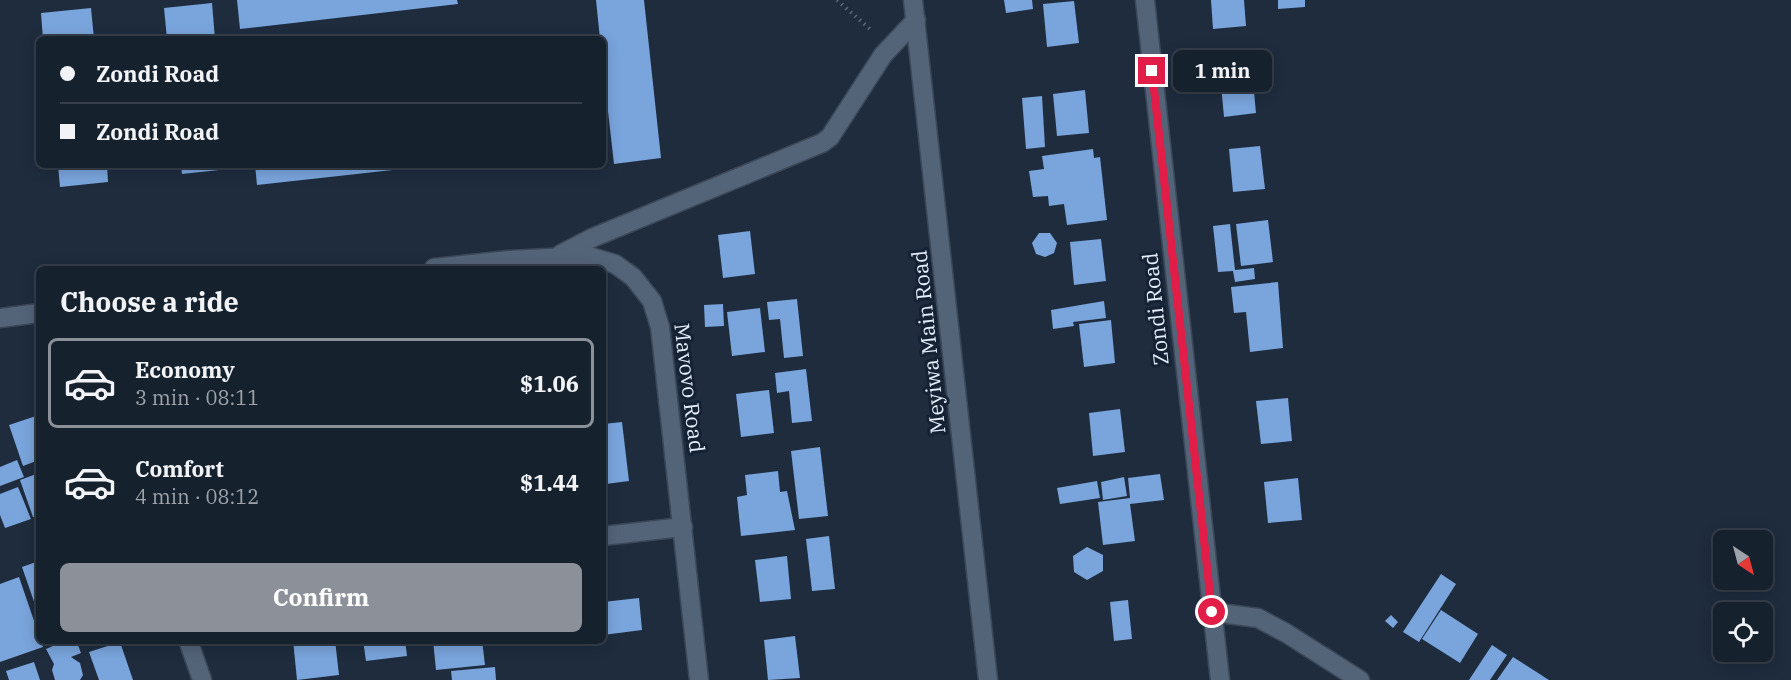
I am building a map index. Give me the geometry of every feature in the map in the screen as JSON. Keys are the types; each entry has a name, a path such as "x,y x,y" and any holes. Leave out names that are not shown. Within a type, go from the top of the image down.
{"street":[{"name":"Meyiwa Main Road","path":"913,0 988,680"},
{"name":"Zondi Road","path":"1144,0 1220,680"},
{"path":"555,258 592,237 822,143 830,137 883,55 915,20"},
{"name":"Mavovo Road","path":"458,266 588,256 615,264 633,277 652,301 660,327 699,680"},
{"path":"0,318 36,313"},
{"path":"606,536 683,526"},
{"path":"1212,612 1258,618 1360,680"},
{"path":"189,644 202,680"}],"path":[{"path":"837,0 870,29 883,55"}],"building":[{"path":"237,0 457,0 458,4 240,29"},
{"path":"596,0 644,0 661,158 614,164 606,93 606,36 600,36"},
{"path":"1004,0 1032,0 1033,9 1006,13"},
{"path":"1211,0 1244,0 1246,26 1213,29"},
{"path":"1278,0 1305,0 1305,7 1278,9"},
{"path":"1074,1 1079,43 1047,47 1043,4"},
{"path":"212,3 215,36 167,36 164,8"},
{"path":"91,8 94,36 43,36 41,13"},
{"path":"1252,71 1256,113 1224,117 1220,74"},
{"path":"1085,90 1089,133 1057,136 1053,94"},
{"path":"1042,96 1045,147 1026,149 1022,98"},
{"path":"1260,146 1265,189 1233,192 1229,149"},
{"path":"1093,149 1094,158 1100,157 1107,220 1067,225 1064,204 1049,206 1048,196 1033,197 1029,171 1044,169 1042,156"},
{"path":"58,168 107,168 108,182 60,187"},
{"path":"181,168 229,168 229,169 182,174"},
{"path":"255,168 411,168 257,185"},
{"path":"1268,220 1273,262 1241,266 1236,224"},
{"path":"1230,224 1235,270 1254,268 1255,279 1235,282 1233,271 1218,272 1213,226"},
{"path":"750,231 755,274 723,278 718,235"},
{"path":"1039,233 1050,233 1057,243 1054,253 1045,257 1036,254 1032,243"},
{"path":"1101,239 1106,281 1074,285 1070,242"},
{"path":"1278,282 1283,348 1250,352 1246,312 1234,313 1231,287"},
{"path":"797,299 803,356 784,358 780,319 769,320 767,302"},
{"path":"1104,301 1106,318 1073,322 1074,326 1053,329 1051,310"},
{"path":"723,304 724,326 705,327 704,305"},
{"path":"760,308 765,352 732,356 727,312"},
{"path":"1111,320 1115,363 1084,367 1079,324"},
{"path":"806,369 812,421 792,423 789,391 777,393 775,373"},
{"path":"769,390 774,433 741,437 736,394"},
{"path":"1288,398 1292,441 1261,444 1256,401"},
{"path":"1120,409 1125,452 1093,456 1089,413"},
{"path":"36,416 36,461 23,466 9,425"},
{"path":"622,422 629,481 606,484 606,424"},
{"path":"820,447 828,516 799,519 791,451"},
{"path":"17,460 24,477 0,486 0,467"},
{"path":"778,471 780,492 787,491 795,530 741,536 737,497 747,495 745,475"},
{"path":"36,474 36,516 33,517 20,480"},
{"path":"1160,474 1164,500 1130,504 1135,541 1103,545 1098,502 1130,498 1128,478"},
{"path":"1124,477 1127,496 1103,500 1101,482"},
{"path":"1298,478 1302,520 1268,523 1264,482"},
{"path":"1097,481 1100,498 1060,504 1057,488"},
{"path":"18,487 31,519 5,528 0,515 0,494"},
{"path":"829,536 835,589 812,591 806,539"},
{"path":"1087,547 1103,555 1103,571 1087,580 1074,572 1073,556"},
{"path":"787,556 791,599 760,602 755,560"},
{"path":"36,562 36,607 22,567"},
{"path":"1441,574 1456,584 1419,642 1403,632"},
{"path":"19,577 36,627 36,644 42,644 43,647 0,662 0,584"},
{"path":"639,598 642,630 606,635 606,602"},
{"path":"1128,600 1132,639 1114,641 1110,602"},
{"path":"1441,610 1478,634 1460,663 1422,639"},
{"path":"1391,615 1398,622 1393,628 1385,621"},
{"path":"795,636 800,678 768,680 764,640"},
{"path":"58,644 78,644 81,653 71,657 80,663 83,675 80,680 55,680 52,670 54,664 46,649"},
{"path":"121,644 133,680 99,680 89,652"},
{"path":"293,644 335,644 339,675 297,680"},
{"path":"364,644 406,644 407,656 366,661"},
{"path":"433,644 482,644 485,665 436,670"},
{"path":"1492,645 1507,655 1490,680 1469,680"},
{"path":"1513,657 1549,680 1497,680"},
{"path":"34,662 40,680 9,680 6,671"},
{"path":"495,667 496,680 452,680 451,671"}],"route":[{"path":"1152,71 1212,612"}]}
